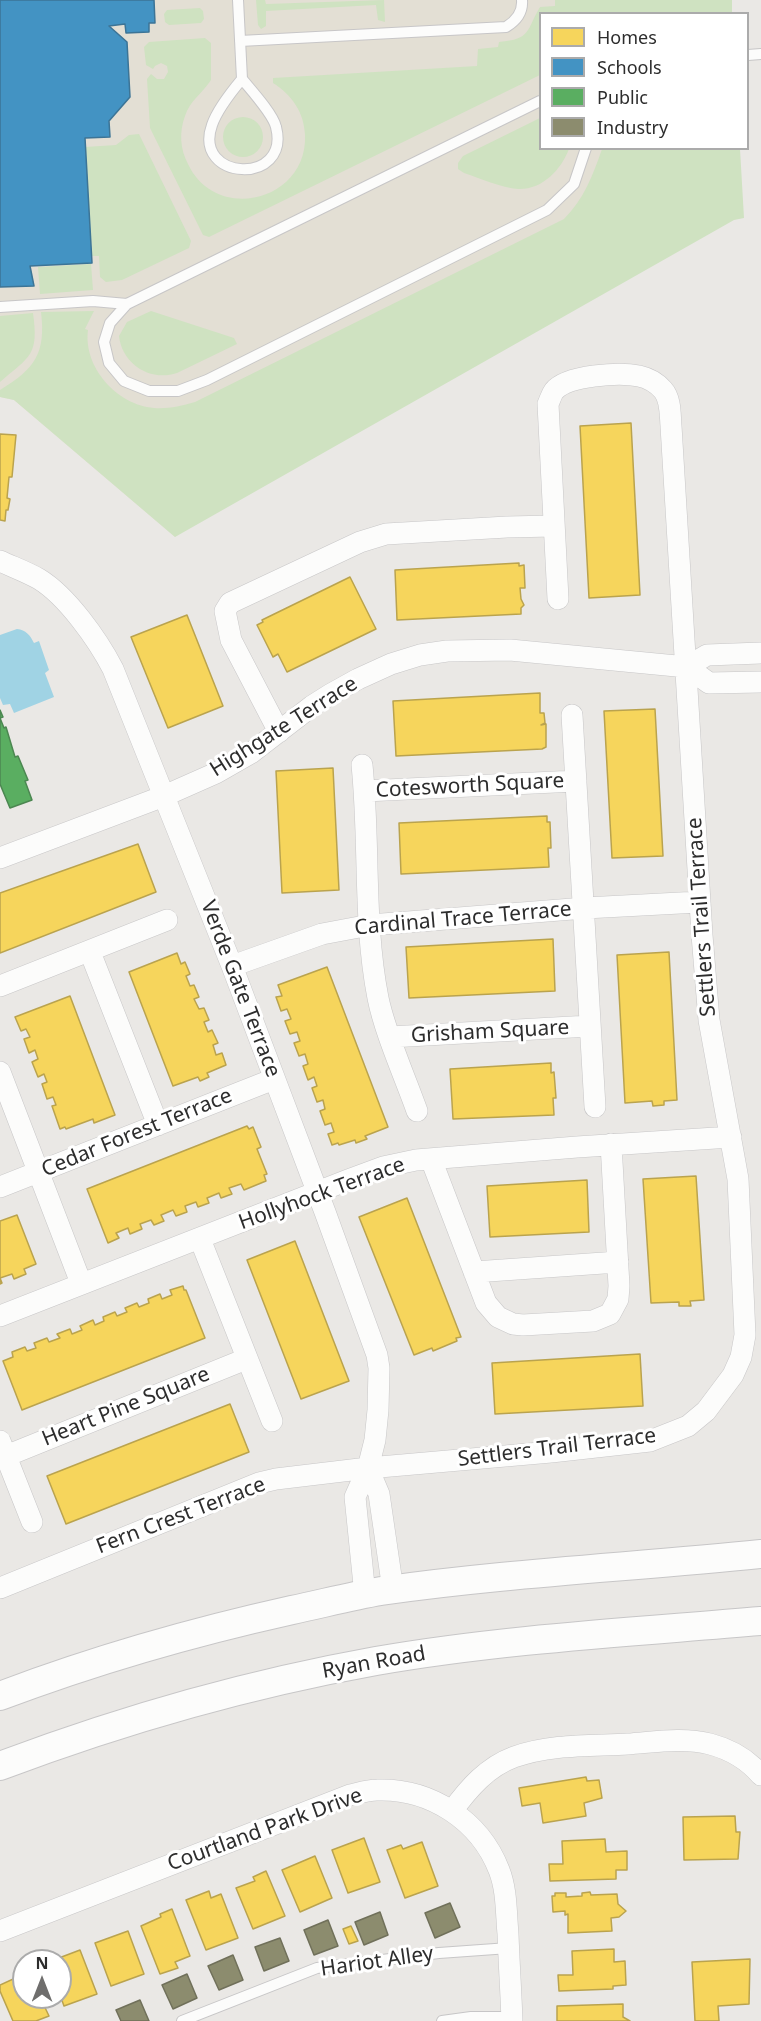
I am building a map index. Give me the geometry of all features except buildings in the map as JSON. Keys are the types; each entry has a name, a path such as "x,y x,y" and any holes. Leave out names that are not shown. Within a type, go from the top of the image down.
{"main road":[{"path":"0,1696 78,1668 229,1624 379,1592 501,1576 761,1554"},
{"name":"Ryan Road","path":"0,1766 182,1705 281,1680 377,1661 520,1642 761,1621"}],"street":[{"name":"Settlers Trail Terrace","path":"368,1468 650,1441 688,1426 706,1411 733,1375 741,1357 745,1335 738,1179 709,1020 699,902 687,667 669,402 664,391 653,381 638,376 594,377 567,382 554,391 548,404 558,599"},
{"path":"279,732 231,640 225,611 230,603 360,542 386,534 553,526"},
{"name":"Verde Gate Terrace","path":"0,561 40,579 61,598 102,646 113,669 232,966 318,1192 378,1362 378,1410 375,1440 368,1468"},
{"name":"Highgate Terrace","path":"0,858 164,796 234,764 312,706 358,679 391,664 420,655 447,651 510,650 687,667 709,683 761,682"},
{"path":"687,667 707,655 761,653"},
{"name":"Cotesworth Square","path":"572,715 585,908"},
{"name":"Cotesworth Square","path":"362,765 370,925"},
{"name":"Cotesworth Square","path":"365,791 576,781"},
{"name":"Cardinal Trace Terrace","path":"232,966 322,934 370,925 585,908 699,902"},
{"name":"Grisham Square","path":"585,908 596,1107"},
{"path":"0,986 167,920"},
{"name":"Grisham Square","path":"370,925 378,1001 417,1111"},
{"path":"90,952 158,1125"},
{"name":"Grisham Square","path":"390,1037 590,1026"},
{"path":"0,1072 81,1283"},
{"name":"Cedar Forest Terrace","path":"0,1187 274,1079"},
{"name":"Hollyhock Terrace","path":"0,1316 383,1167 431,1159 731,1137"},
{"path":"431,1159 486,1303 492,1311 504,1321 523,1325 593,1322 610,1314 618,1299 611,1144"},
{"path":"200,1239 272,1421"},
{"path":"474,1272 618,1262"},
{"name":"Heart Pine Square","path":"32,1522 3,1448 246,1359"},
{"path":"368,1468 379,1494 379,1592"},
{"name":"Fern Crest Terrace","path":"0,1588 259,1483 368,1468"},
{"path":"452,1810 469,1788 488,1771 512,1758 551,1749 687,1740 710,1744 732,1752 761,1774"},
{"name":"Courtland Park Drive","path":"0,1931 350,1795 376,1790 402,1791 429,1798 452,1810 471,1826 488,1847 500,1872 506,1899 512,2019"}],"lane":[{"path":"238,0 242,79 270,114 276,124 278,136 276,147 270,158 251,170 230,168 221,162 210,144 209,133 212,122 242,79"},
{"path":"240,41 506,27 515,22 522,6 522,0"},
{"path":"539,101 128,304 110,323 104,342 109,363 124,381 149,391 178,391 207,380 547,210 574,184 585,150"},
{"path":"0,307 93,301 128,304"},
{"name":"Hariot Alley","path":"183,2021 317,1968 439,1953 508,1948"},
{"path":"442,2021 471,2017 512,2019"}],"shaded area":[{"path":"0,0 726,0 539,12 539,150 730,150 175,537 14,400 0,397"}],"green space":[{"path":"256,0 265,0 266,4 384,0 385,22 378,20 376,5 266,11 266,26 261,29 258,25"},
{"path":"555,0 732,0 732,12 539,12 539,75 209,237 203,235 150,128 147,79 151,74 157,79 164,79 168,72 167,66 161,63 153,69 146,65 144,47 149,42 205,38 211,43 211,80 190,105 185,116 181,134 183,152 201,183 219,194 238,199 258,197 277,189 292,176 302,158 305,135 296,105 273,83 273,78 477,66 478,49 498,47 499,42 523,36 540,7 555,6"},
{"path":"200,8 204,19 201,23 169,25 165,22 164,14 167,10"},
{"path":"243,117 251,118 257,123 262,129 262,145 257,151 251,156 243,157 235,156 229,151 224,145 223,137 224,129 229,123 235,118"},
{"path":"539,118 539,150 568,150 550,177 535,186 518,189 498,185 464,173 458,169 458,163 463,156"},
{"path":"139,134 191,241 189,248 122,280 106,282 100,277 99,256 92,256 85,147 116,145 129,135"},
{"path":"602,150 740,150 744,218 734,220 175,537 14,400 0,397 0,390 22,375 36,358 42,339 41,312 94,311 85,329 88,330 91,357 105,382 116,392 127,400 154,408 174,407 195,402 564,219 582,195"},
{"path":"91,264 93,290 40,294 38,267"},
{"path":"151,311 234,338 237,344 177,373 157,375 148,373 139,368 126,355 119,336 127,322"},
{"path":"33,313 35,338 30,354 0,382 0,316"}],"water":[{"path":"17,629 27,633 34,643 39,641 49,670 45,673 54,697 14,713 10,704 3,705 0,698 0,635"}]}
